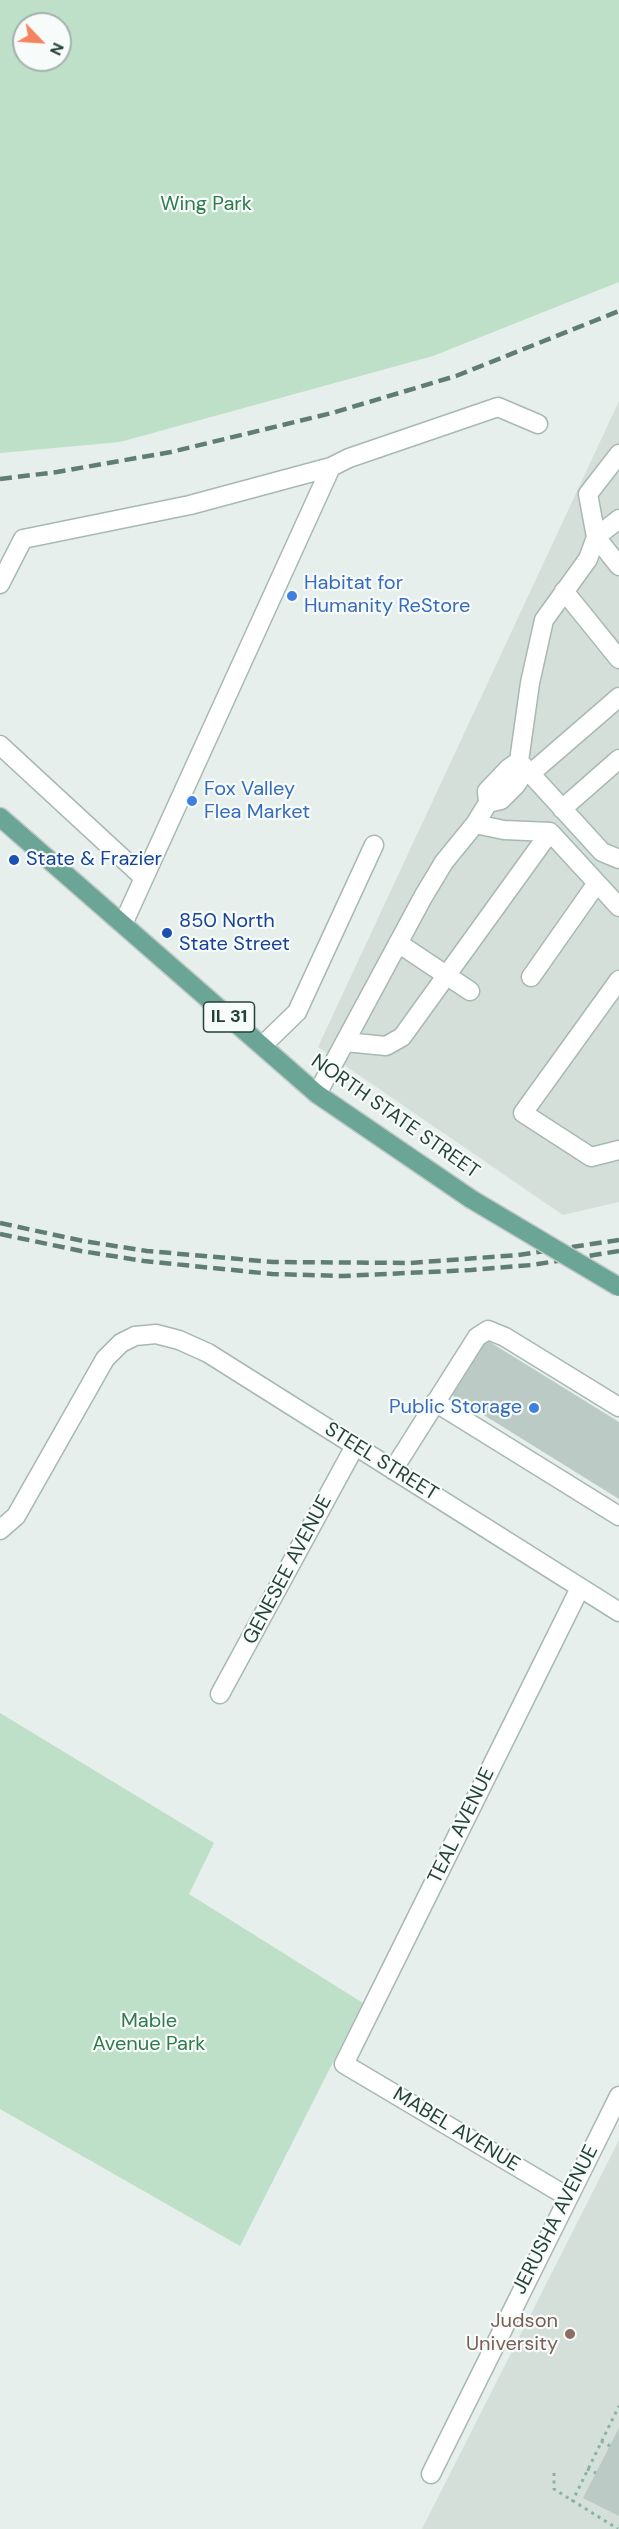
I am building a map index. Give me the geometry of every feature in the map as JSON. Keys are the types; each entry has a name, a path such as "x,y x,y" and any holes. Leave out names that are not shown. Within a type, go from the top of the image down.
{"main road":[{"name":"NORTH STATE STREET","path":"0,817 317,1094 471,1199 619,1287"}],"street":[{"path":"0,584 23,539 190,505 331,467 349,458 498,407 538,424"},
{"path":"619,454 588,494 596,537 619,566"},
{"path":"123,924 331,467"},
{"path":"619,519 596,537 588,559 544,620 530,683 525,768 602,852 619,860"},
{"path":"564,591 619,659"},
{"path":"317,1094 444,861 475,824 488,803 487,791 509,768 525,768 619,698"},
{"path":"0,745 144,878"},
{"path":"562,809 619,759"},
{"path":"475,824 504,830 550,832 619,907"},
{"path":"345,1042 386,1046 402,1037 550,832"},
{"path":"262,1046 297,1012 374,845"},
{"path":"531,977 597,883"},
{"path":"398,943 470,991"},
{"path":"618,984 523,1113 591,1156 619,1150"},
{"path":"393,1470 477,1337 488,1330 506,1337 619,1407"},
{"name":"STEEL STREET","path":"0,1530 16,1516 105,1359 121,1343 135,1336 156,1334 179,1340 208,1353 619,1612"},
{"path":"435,1402 619,1516"},
{"name":"GENESEE AVENUE","path":"220,1694 355,1446"},
{"name":"TEAL AVENUE","path":"344,2064 580,1588"},
{"name":"MABEL AVENUE","path":"344,2064 568,2197"},
{"name":"JERUSHA AVENUE","path":"431,2474 619,2096"}],"path":[{"path":"572,2502 619,2406"},
{"path":"601,2441 610,2446"},
{"path":"587,2469 596,2473"},
{"path":"554,2473 554,2489 618,2529"}],"shaded area":[{"path":"619,401 619,1202 563,1215 318,1047"},
{"name":"Judson University","path":"619,2140 619,2529 422,2529"}],"green space":[{"name":"Wing Park","path":"0,0 619,0 619,282 433,356 120,442 0,453"},
{"name":"Mable Avenue Park","path":"0,1713 214,1843 189,1894 363,2003 240,2246 0,2109"}],"building":[{"name":"Public Storage","path":"485,1339 619,1422 619,1499 450,1394"},
{"path":"619,2428 619,2516 583,2498"}],"railway":[{"path":"0,479 57,472 171,452 332,413 456,376 619,311"},
{"path":"0,1223 83,1241 147,1251 273,1262 410,1263 518,1255 619,1240"},
{"path":"0,1234 144,1261 272,1274 343,1276 532,1265 619,1251"}],"place":[{"name":"Habitat for Humanity ReStore","path":"292,596"},
{"name":"Fox Valley Flea Market","path":"192,801"},
{"name":"State & Frazier","path":"14,860"},
{"name":"850 North State Street","path":"167,933"},
{"name":"Public Storage","path":"534,1408"},
{"name":"Judson University","path":"570,2334"}]}
